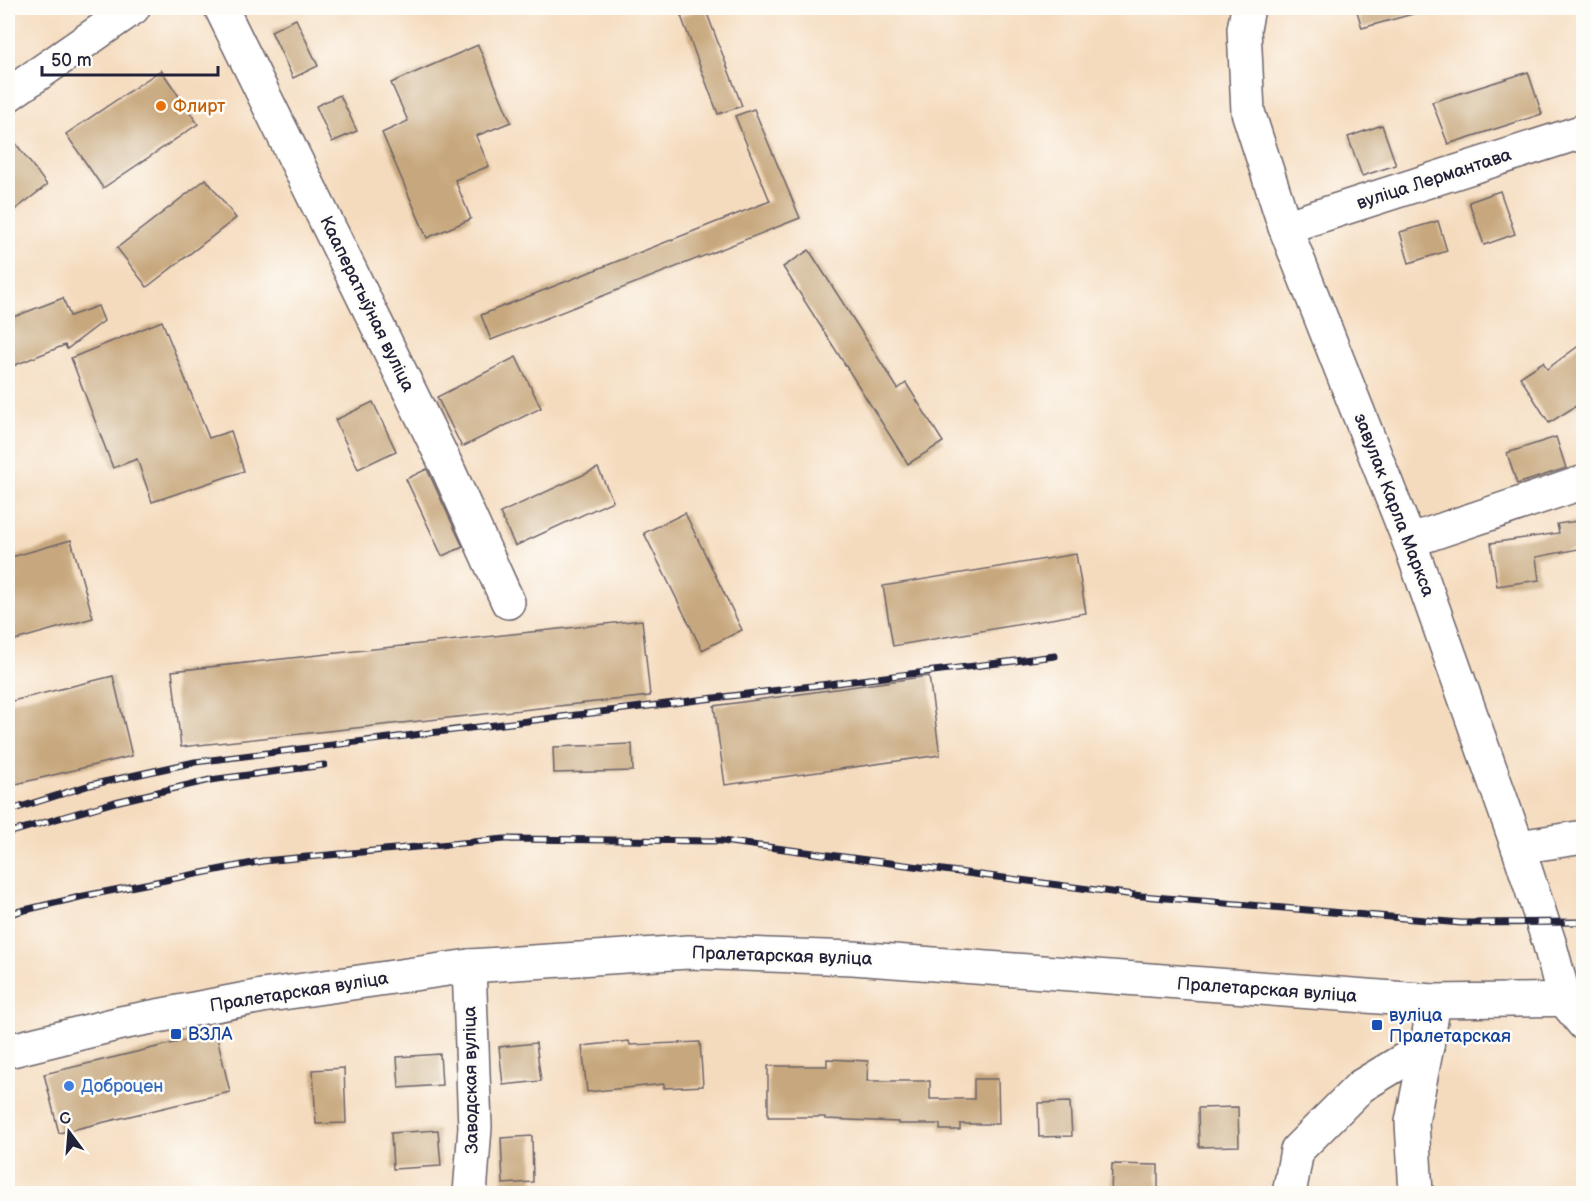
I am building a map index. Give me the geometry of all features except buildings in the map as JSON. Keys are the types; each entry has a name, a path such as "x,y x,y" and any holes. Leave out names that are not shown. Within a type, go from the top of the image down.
{"street":[{"path":"8,95 133,8"},
{"name":"Кааператыўная вуліца","path":"221,8 447,467 508,602"},
{"name":"завулак Карла Маркса","path":"1248,8 1244,29 1248,112 1285,227 1409,541 1518,847 1549,942 1577,1008"},
{"name":"вуліца Лермантава","path":"1285,227 1584,131"},
{"path":"1409,541 1584,482"},
{"path":"1518,847 1584,837"},
{"name":"Пралетарская вуліца","path":"8,1051 121,1023 262,996 469,966 688,952 830,957 1434,1001 1577,1008"},
{"name":"Заводская вуліца","path":"469,966 475,1127 470,1194"},
{"path":"1416,1194 1412,1122 1434,1001"},
{"path":"1289,1194 1298,1150 1361,1086 1427,1046"}],"railway":[{"path":"8,811 90,785 195,762 1055,656"},
{"path":"8,833 115,802 210,780 324,765"},
{"path":"8,914 84,896 263,861 505,839 722,841 1142,896 1461,923 1584,922"}],"place":[{"name":"Флирт","path":"161,106"},
{"name":"вуліца Пралетарская","path":"1377,1025"},
{"name":"ВЗЛА","path":"176,1034"},
{"name":"Доброцен","path":"69,1086"}]}
